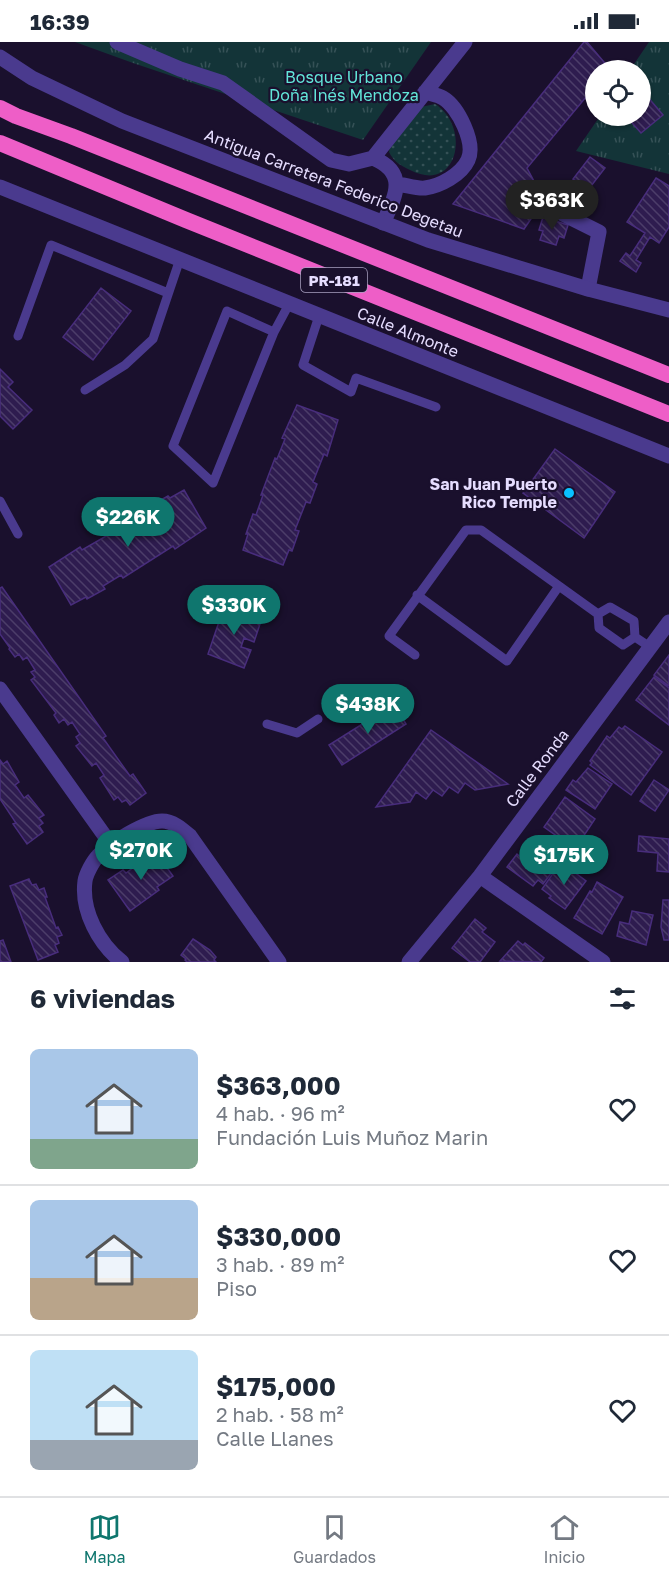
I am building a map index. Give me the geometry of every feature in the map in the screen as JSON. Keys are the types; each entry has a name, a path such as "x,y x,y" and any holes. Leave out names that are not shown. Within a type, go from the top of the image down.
{"highway":[{"name":"PR-181","path":"0,108 669,375"},
{"name":"PR-181","path":"0,143 669,414"}],"street":[{"path":"117,42 180,69 223,83 331,160 349,164 373,158 383,162 397,184 397,191 383,223"},
{"path":"373,158 465,42"},
{"name":"Antigua Carretera Federico Degetau","path":"0,57 32,78 122,122 383,223 428,240 588,289 669,310"},
{"path":"397,184 423,188 444,182 468,160 470,146 463,123 450,104 441,96 425,92"},
{"name":"Calle Almonte","path":"0,187 669,456"},
{"path":"551,208 599,231 588,289"},
{"name":"Calle Ronda","path":"408,962 480,876 669,622"},
{"path":"0,689 112,846"},
{"path":"122,962 105,947 85,906 85,879 98,856 139,826 162,821 178,826 190,836 279,962"},
{"path":"480,876 603,962"}],"lane":[{"path":"18,336 51,245 168,293"},
{"path":"85,390 125,365 153,339 180,259"},
{"path":"274,332 227,311 201,373 173,446 213,483 274,332 289,304"},
{"path":"319,316 303,365 351,392 356,378 436,407"},
{"path":"0,501 18,534"},
{"path":"415,655 389,636 465,530 482,530 598,614"},
{"path":"417,595 507,661 559,586"},
{"path":"598,614 610,607 634,621 636,637 650,647"},
{"path":"598,614 598,628 618,642 623,645 636,637"},
{"path":"267,724 297,733 318,719"}],"green space":[{"name":"Bosque Urbano Doña Inés Mendoza","path":"75,42 431,42 363,140"},
{"path":"649,42 669,42 669,174 576,151 593,126 651,126 651,60 637,60"},
{"path":"435,104 446,114 453,127 456,141 454,155 449,166 440,173 427,175 400,165 389,152 390,146 421,107"}],"building":[{"path":"584,42 587,42 602,60 585,60 585,98 527,168 544,200 524,229 453,204"},
{"path":"651,101 663,115 651,125"},
{"path":"635,126 650,126 641,133"},
{"path":"590,157 605,168 588,190 573,179"},
{"path":"656,178 669,186 669,227 659,243 650,237 636,260 641,263 636,272 620,261 626,253 630,256 645,233 627,222"},
{"path":"543,217 568,225 564,238 559,236 556,245 540,240 543,231 539,230"},
{"path":"101,288 131,311 93,360 63,337"},
{"path":"0,369 13,382 8,387 32,410 13,429 0,416"},
{"path":"297,405 338,420 327,456 324,454 313,482 317,484 310,503 306,502 295,530 299,531 292,551 289,550 283,565 243,550 253,514 256,515 275,458 277,459 285,439 282,438"},
{"name":"San Juan Puerto Rico Temple","path":"555,449 615,492 584,538 523,493"},
{"path":"184,490 206,528 175,549 173,546 123,578 121,575 103,586 105,589 71,605 49,567 80,547 82,550 108,535 106,532 124,521 126,525 152,509 150,506"},
{"path":"2,587 106,736 103,738 130,776 133,774 146,793 130,805 126,800 122,802 118,797 114,800 100,778 104,775 96,763 92,766 76,746 80,743 76,737 80,734 72,722 68,725 64,719 59,723 54,715 56,713 31,680 35,677 31,672 35,670 27,657 23,660 19,654 15,657 0,634 0,588"},
{"path":"225,604 262,618 254,642 244,638 241,647 251,650 244,668 208,654"},
{"path":"669,655 669,686 654,675"},
{"path":"654,677 669,688 669,725 636,700"},
{"path":"394,704 406,724 342,765 329,745"},
{"path":"625,726 662,752 631,795 590,765 592,763 590,761 607,736 610,738 619,727 622,729"},
{"path":"431,730 508,784 475,790 465,783 458,793 449,787 442,796 433,790 426,799 416,792 410,802 376,807"},
{"path":"0,760 3,764 7,761 19,782 15,785 24,798 28,795 44,815 39,818 43,823 39,826 43,832 27,844 0,799"},
{"path":"588,768 612,784 595,809 566,790 573,780 576,782"},
{"path":"654,780 669,790 655,811 640,801"},
{"path":"565,797 595,819 575,849 544,827"},
{"path":"639,836 669,839 669,872 657,871 658,853 638,851"},
{"path":"533,847 551,860 555,855 561,860 543,884 538,880 533,886 507,867 517,854 524,860"},
{"path":"155,851 173,876 157,887 159,890 130,911 108,880 123,870 126,873"},
{"path":"561,862 586,881 565,909 549,898 551,896 542,889"},
{"path":"29,879 32,885 36,884 39,890 44,888 56,928 58,927 62,935 57,937 59,943 55,945 58,952 38,960 10,886"},
{"path":"597,882 623,897 602,934 574,918"},
{"path":"663,900 669,900 669,940 664,940 661,927"},
{"path":"632,911 653,915 646,945 617,936 620,922 629,924"},
{"path":"475,919 486,928 482,932 495,942 480,962 470,962 452,948"},
{"path":"193,939 210,950 216,957 214,960 216,962 187,962 185,960 181,955"},
{"path":"3,940 11,962 0,962 0,941"},
{"path":"518,941 523,945 525,943 544,958 541,962 500,961"}],"place":[{"name":"San Juan Puerto Rico Temple","path":"569,493"}]}
